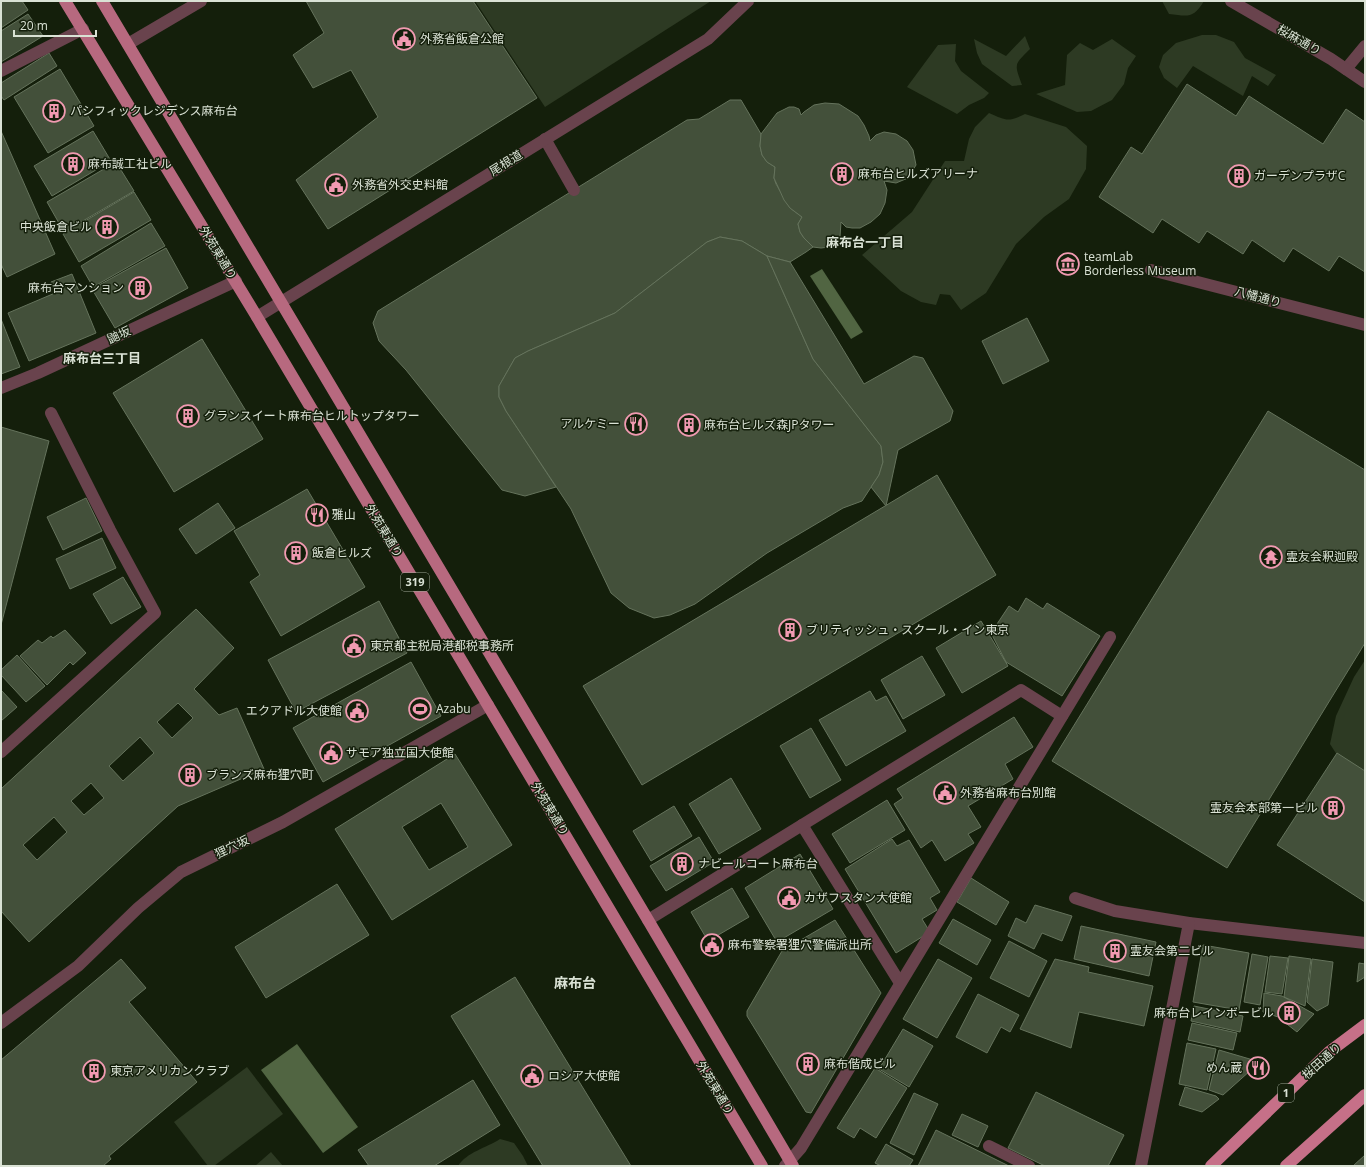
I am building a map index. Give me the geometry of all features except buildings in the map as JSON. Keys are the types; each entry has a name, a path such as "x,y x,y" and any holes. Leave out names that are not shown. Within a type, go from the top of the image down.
{"highway":[{"name":"桜田通り","path":"1211,1166 1329,1052 1365,1025"},
{"path":"1286,1166 1365,1095"}],"main road":[{"name":"外苑東通り","path":"65,1 236,281 762,1166"},
{"name":"319","path":"102,1 648,920 789,1164"}],"street":[{"path":"128,44 201,1"},
{"name":"尾根道","path":"257,317 708,39 748,1"},
{"name":"桜麻通り","path":"1232,1 1332,59 1365,82"},
{"path":"1,71 83,29"},
{"path":"1346,69 1365,46"},
{"path":"545,139 574,190"},
{"name":"八幡通り","path":"1151,270 1365,325"},
{"name":"鼬坂","path":"1,388 38,373 236,281"},
{"path":"1,752 155,613 51,413"},
{"path":"789,1164 801,1148 1110,636"},
{"path":"648,920 1021,690 1062,716"},
{"name":"狸穴坂","path":"1,1023 78,966 138,908 180,872 283,822 488,705"},
{"path":"802,825 900,983"},
{"path":"1075,898 1115,911 1189,923 1365,942"},
{"path":"1141,1166 1189,923"},
{"path":"989,1146 1029,1166"}],"shaded area":[{"path":"475,1 711,1 545,107"},
{"path":"1162,1 1204,1 1197,11 1186,16 1169,14"},
{"path":"1202,35 1216,35 1234,42 1245,58 1276,75 1268,86 1252,76 1243,96 1193,66 1177,88 1164,78 1159,67 1163,55 1176,43"},
{"path":"1025,36 1030,49 1021,58 1017,65 1022,85 1012,86 982,64 977,53 974,39 1006,56"},
{"path":"1112,39 1136,56 1128,68 1124,84 1112,100 1091,111 1077,112 1036,94 1065,85 1067,55 1080,43 1093,50"},
{"path":"956,44 955,61 961,71 989,93 984,98 969,105 957,114 907,87 938,45"},
{"path":"989,113 1007,120 1025,114 1066,127 1087,146 1086,169 1069,199 1044,217 1016,244 986,293 961,310 950,295 940,294 936,305 921,302 901,291 862,255 912,212 945,161 964,161 969,139 975,127"},
{"path":"822,269 863,332 851,339 810,276"},
{"path":"1365,660 1365,774 1339,758 1330,744 1336,716 1354,677"},
{"path":"297,1044 358,1127 323,1153 261,1070"},
{"path":"247,1067 283,1114 214,1166 208,1166 174,1122"},
{"path":"500,1139 514,1143 528,1166 458,1166 466,1157"},
{"path":"271,1152 283,1166 255,1166"}],"place":[{"name":"外務省飯倉公館","path":"404,39"},
{"name":"パシフィックレジデンス麻布台","path":"54,111"},
{"name":"麻布誠工社ビル","path":"73,164"},
{"name":"麻布台ヒルズアリーナ","path":"842,174"},
{"name":"ガーデンプラザC","path":"1239,176"},
{"name":"外務省外交史料館","path":"336,185"},
{"name":"中央飯倉ビル","path":"107,227"},
{"name":"teamLab Borderless Museum","path":"1068,264"},
{"name":"麻布台マンション","path":"140,288"},
{"name":"グランスイート麻布台ヒルトップタワー","path":"188,416"},
{"name":"アルケミー","path":"636,424"},
{"name":"麻布台ヒルズ森JPタワー","path":"689,425"},
{"name":"雅山","path":"317,515"},
{"name":"飯倉ヒルズ","path":"296,553"},
{"name":"霊友会釈迦殿","path":"1271,557"},
{"name":"ブリティッシュ・スクール・イン東京","path":"790,630"},
{"name":"東京都主税局港都税事務所","path":"354,646"},
{"name":"Azabu","path":"420,709"},
{"name":"エクアドル大使館","path":"357,711"},
{"name":"サモア独立国大使館","path":"331,753"},
{"name":"ブランズ麻布狸穴町","path":"190,775"},
{"name":"外務省麻布台別館","path":"945,793"},
{"name":"霊友会本部第一ビル","path":"1333,808"},
{"name":"ナビールコート麻布台","path":"682,864"},
{"name":"カザフスタン大使館","path":"789,898"},
{"name":"麻布警察署狸穴警備派出所","path":"712,945"},
{"name":"霊友会第二ビル","path":"1115,951"},
{"name":"麻布台レインボービル","path":"1289,1013"},
{"name":"麻布偕成ビル","path":"808,1064"},
{"name":"めん蔵","path":"1258,1068"},
{"name":"東京アメリカンクラブ","path":"94,1071"},
{"name":"ロシア大使館","path":"532,1076"}],"district":[{"name":"麻布台一丁目","path":"865,242"},
{"name":"麻布台三丁目","path":"102,358"},
{"name":"麻布台","path":"575,983"}]}
